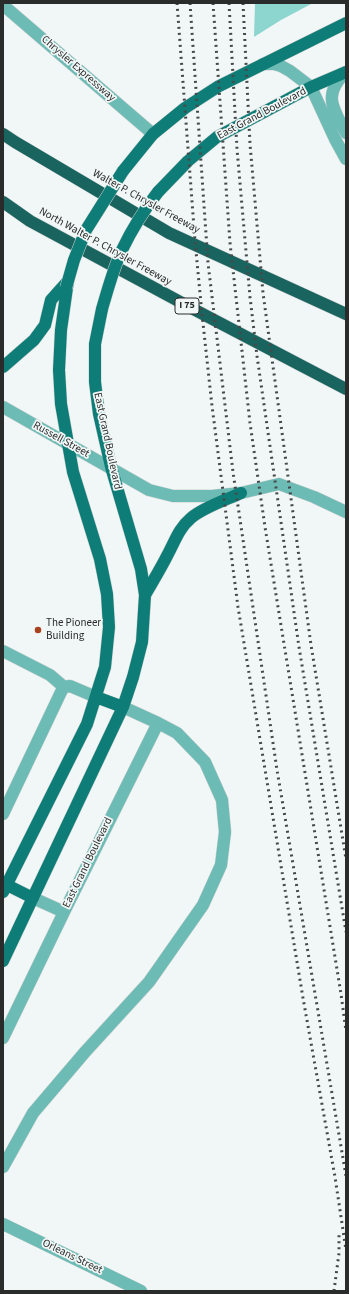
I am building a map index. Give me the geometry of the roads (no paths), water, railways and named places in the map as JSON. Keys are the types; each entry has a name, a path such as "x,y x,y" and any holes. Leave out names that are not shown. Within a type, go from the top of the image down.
{"highway":[{"name":"Walter P. Chrysler Freeway","path":"3,134 169,233 346,314"},
{"name":"North Walter P. Chrysler Freeway","path":"3,202 37,225 196,311 346,389"}],"main road":[{"path":"33,898 4,887 87,724 105,667 109,627 107,594 98,552 73,472 61,404 59,370 61,330 67,285 74,260 86,230 123,171 153,134 185,108 219,86 346,23"},
{"name":"East Grand Boulevard","path":"3,961 123,707 142,642 145,595 139,562 111,467 99,414 95,382 95,344 110,279 121,251 138,220 158,192 188,161 217,137 311,87 346,72"},
{"path":"3,367 34,340 45,325 51,300 67,285"},
{"path":"145,595 168,554 178,532 184,524 199,513 241,493"},
{"path":"96,698 123,707"}],"street":[{"name":"Chrysler Expressway","path":"3,5 153,134"},
{"path":"263,64 274,64 281,66 311,87 335,139 346,158"},
{"path":"346,72 334,88 331,99 332,105 346,133"},
{"name":"Russell Street","path":"3,407 111,467 149,490 184,497 212,496 241,493 279,484 314,497 346,512"},
{"path":"3,651 50,675 64,687"},
{"path":"3,814 60,692 64,687 70,686 96,698"},
{"path":"3,1167 33,1113 154,976 203,906 221,865 225,832 222,800 205,762 177,733 123,707"},
{"name":"East Grand Boulevard","path":"3,1038 158,723"},
{"path":"33,898 64,912"},
{"name":"Orleans Street","path":"3,1224 141,1291"}],"railway":[{"path":"177,3 202,314 212,406 238,607 303,998 335,1177 346,1250"},
{"path":"190,3 208,263 233,472 277,770 346,1176"},
{"path":"213,3 230,243 250,423 265,527 346,1031"},
{"path":"229,3 237,149 250,297 257,356 299,647 346,932"},
{"path":"243,3 250,144 263,293 311,645 346,859"},
{"path":"334,1291 339,1253 339,1233"}],"place":[{"name":"The Pioneer Building","path":"38,630"}]}
